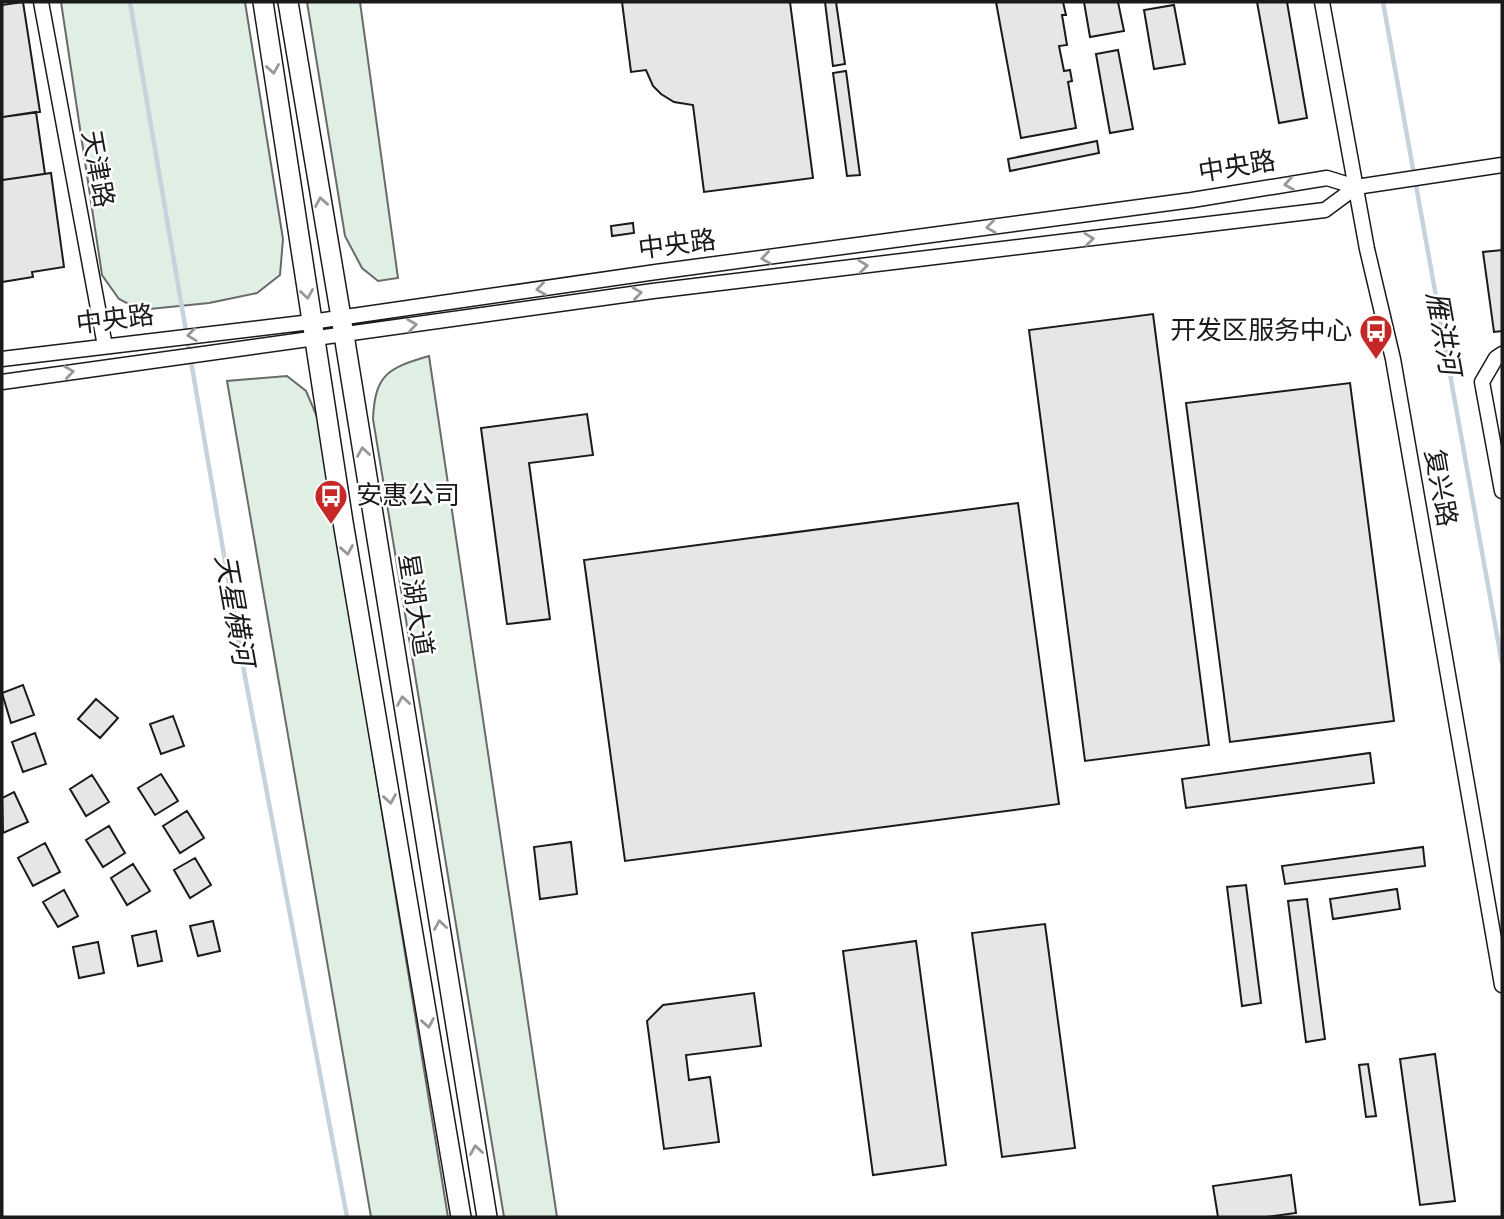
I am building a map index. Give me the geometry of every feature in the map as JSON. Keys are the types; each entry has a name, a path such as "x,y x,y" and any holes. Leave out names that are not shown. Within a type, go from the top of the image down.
{"main road":[{"path":"263,2 312,330 461,1217"},
{"name":"星湖大道","path":"288,2 343,326 486,1217"}],"street":[{"name":"天津路","path":"41,2 104,346"},
{"name":"复兴路","path":"1322,2 1367,249 1393,359 1502,985"},
{"path":"343,326 1325,210 1356,187 1502,165"},
{"name":"中央路","path":"2,382 224,351 312,330 656,272 1192,200 1326,178 1356,187"},
{"name":"中央路","path":"2,359 221,332 312,330"},
{"path":"1502,354 1496,358 1482,382 1502,491"}],"green space":[{"path":"61,2 245,2 283,239 280,275 257,293 209,303 140,310 119,299 102,275"},
{"path":"307,2 360,2 398,278 378,281 362,268 345,236"},
{"path":"429,356 557,1217 504,1217 373,419 377,392 386,375 403,365"},
{"path":"287,376 306,391 318,419 448,1217 371,1217 227,381"}],"building":[{"path":"23,2 40,112 2,117 2,5"},
{"path":"622,2 790,2 813,178 704,192 693,105 674,102 661,94 653,86 646,70 631,72"},
{"path":"825,2 836,2 845,64 833,66"},
{"path":"996,2 1063,2 1066,15 1062,15 1067,45 1059,46 1064,71 1070,70 1072,81 1068,82 1076,128 1021,138"},
{"path":"1084,2 1118,2 1124,31 1090,37"},
{"path":"1257,2 1287,2 1307,118 1279,123"},
{"path":"1174,5 1185,64 1154,69 1144,10"},
{"path":"1118,50 1133,129 1110,133 1096,54"},
{"path":"846,71 860,175 847,176 833,73"},
{"path":"36,112 45,174 2,180 2,117"},
{"path":"1097,141 1099,153 1010,171 1008,159"},
{"path":"51,173 64,267 32,272 33,277 2,282 2,180"},
{"path":"633,223 634,233 612,236 611,226"},
{"path":"1502,250 1502,331 1494,332 1483,252"},
{"path":"1153,314 1209,745 1085,761 1029,330"},
{"path":"1350,383 1394,721 1230,742 1186,403"},
{"path":"587,414 593,455 529,463 550,619 507,624 481,428"},
{"path":"1018,503 1059,804 625,861 584,560"},
{"path":"23,685 34,715 11,723 2,693"},
{"path":"96,699 118,718 100,738 78,719"},
{"path":"173,716 184,746 161,754 150,724"},
{"path":"35,733 46,764 23,772 12,742"},
{"path":"1370,753 1374,783 1186,808 1182,779"},
{"path":"161,774 178,801 155,815 138,788"},
{"path":"92,775 109,802 86,816 70,789"},
{"path":"14,792 28,822 3,833 2,798"},
{"path":"187,811 204,838 180,853 163,826"},
{"path":"109,826 125,853 103,867 86,840"},
{"path":"571,842 577,894 540,899 534,847"},
{"path":"45,843 60,872 33,886 18,858"},
{"path":"1423,847 1425,866 1285,884 1282,866"},
{"path":"195,858 211,885 190,898 174,870"},
{"path":"133,864 150,891 127,905 111,878"},
{"path":"1246,885 1261,1003 1242,1006 1227,887"},
{"path":"1397,889 1400,909 1333,919 1330,899"},
{"path":"64,890 78,916 58,927 43,902"},
{"path":"1307,899 1325,1039 1306,1042 1288,901"},
{"path":"213,921 220,951 198,956 190,926"},
{"path":"1045,924 1075,1148 1002,1157 972,933"},
{"path":"156,931 162,961 138,966 132,936"},
{"path":"916,941 946,1165 873,1175 843,951"},
{"path":"98,942 104,973 79,978 73,947"},
{"path":"754,993 761,1046 686,1055 689,1080 710,1077 719,1142 664,1149 647,1021 663,1005"},
{"path":"1435,1054 1455,1201 1420,1205 1400,1059"},
{"path":"1368,1064 1376,1116 1366,1117 1359,1065"},
{"path":"1291,1175 1296,1213 1266,1217 1218,1217 1213,1186"}],"waterway":[{"name":"天星横河","path":"130,2 241,655 347,1217"},
{"name":"雁洪河","path":"1383,2 1502,663"}],"place":[{"name":"开发区服务中心","path":"1376,361"},
{"name":"安惠公司","path":"331,526"}]}
